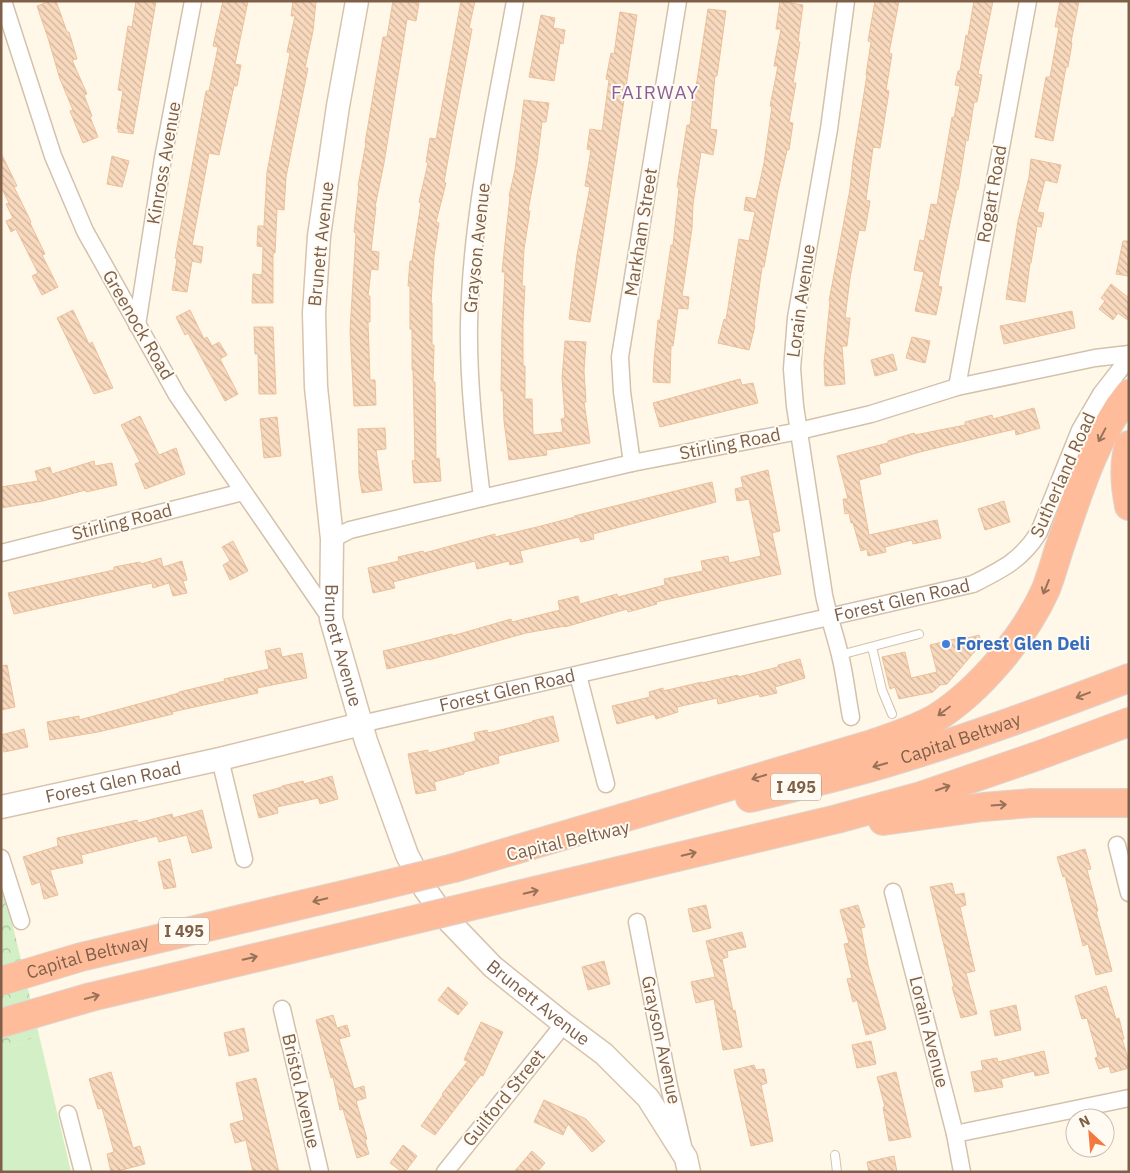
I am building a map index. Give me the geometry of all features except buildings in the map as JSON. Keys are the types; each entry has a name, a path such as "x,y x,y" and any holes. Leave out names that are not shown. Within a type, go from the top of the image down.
{"highway":[{"path":"454,868 869,745 906,733 936,717 960,699 986,675 1030,620 1046,589 1096,446 1113,414 1129,394"},
{"path":"1129,445 1126,456 1125,486 1129,506"},
{"name":"Capital Beltway","path":"1,981 82,957 750,799 862,770 1017,720 1129,678"},
{"name":"I 495","path":"1,1023 91,997 837,819 921,796 1040,756 1129,722"},
{"path":"743,842 983,807 1032,803 1129,803"}],"street":[{"name":"Greenock Road","path":"3,1 53,156 85,231 177,395 331,619"},
{"name":"Kinross Avenue","path":"137,325 164,158 193,1"},
{"name":"Brunett Avenue","path":"357,1 338,106 319,236 314,313 316,387 332,538 331,619 361,724 407,855 425,889 444,916 492,967 604,1054 648,1098 688,1165"},
{"name":"Grayson Avenue","path":"482,498 471,386 470,305 478,214 514,1"},
{"name":"Markham Street","path":"632,463 622,392 620,357 678,1"},
{"name":"Lorain Avenue","path":"846,1 829,129 796,318 792,369 795,406 828,617 834,630 840,655 851,717"},
{"name":"Rogart Road","path":"957,387 1028,1"},
{"name":"Stirling Road","path":"332,538 350,530 632,463 800,431 871,414 957,387 1095,358 1129,354"},
{"name":"Sutherland Road","path":"1011,565 1031,546 1080,430 1101,394 1129,358"},
{"name":"Stirling Road","path":"1,554 243,492"},
{"name":"Forest Glen Road","path":"1,806 220,758 974,584 1011,565"},
{"path":"578,675 606,784"},
{"path":"220,758 244,859"},
{"path":"1117,845 1129,893"},
{"path":"1,858 21,921"},
{"name":"Lorain Avenue","path":"893,892 955,1134 962,1172"},
{"name":"Grayson Avenue","path":"636,922 669,1086 688,1165"},
{"name":"Bristol Avenue","path":"282,1010 320,1172"},
{"name":"Guilford Street","path":"445,1172 564,1024"},
{"path":"955,1134 1129,1098"},
{"path":"68,1114 83,1172"}],"lane":[{"path":"840,655 919,634"},
{"path":"872,647 882,690 892,714"},
{"path":"835,1155 836,1172"}],"green space":[{"path":"1,876 39,1035 1,1052"},
{"path":"39,1035 71,1172 1,1172 1,1052"}],"place":[{"name":"Forest Glen Deli","path":"946,644"}],"district":[{"name":"FAIRWAY","path":"655,92"}]}
